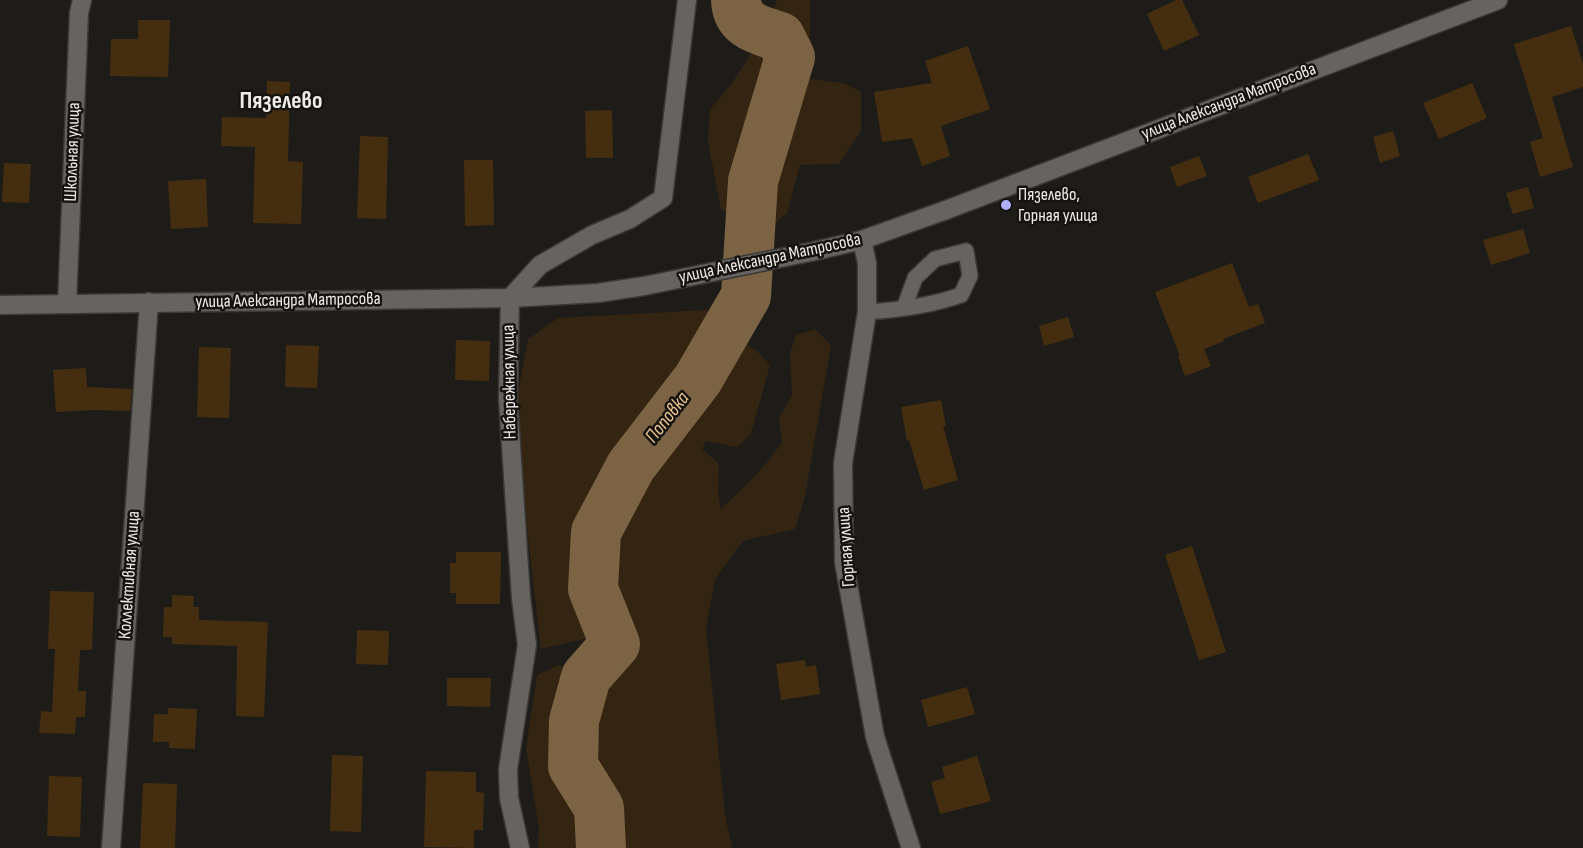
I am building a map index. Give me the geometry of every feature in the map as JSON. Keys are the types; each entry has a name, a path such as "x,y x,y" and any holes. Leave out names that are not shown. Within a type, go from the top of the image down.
{"street":[{"name":"Школьная улица","path":"67,304 79,13 82,0"},
{"name":"Набережная улица","path":"520,848 509,798 508,770 527,645 521,598 508,399 510,298 540,265 592,235 630,219 663,198 687,0"},
{"name":"улица Александра Матросова","path":"0,305 510,298 598,293 788,257 862,240 946,210 1498,0"},
{"name":"Горная улица","path":"862,240 867,263 867,312 843,463 844,562 875,737 911,848"},
{"name":"Коллективная улица","path":"111,848 149,302"}],"lane":[{"path":"867,312 904,308 935,304 961,295 970,276 966,251 935,259 915,278 904,308"}],"shaded area":[{"path":"777,0 810,0 810,79 843,83 861,91 861,131 839,164 800,165 787,213 769,228 721,210 708,141 710,109 732,83 767,29"},
{"path":"725,309 744,324 744,343 758,352 770,365 751,434 737,447 706,441 702,449 719,464 718,493 721,509 761,469 782,442 779,418 792,395 790,353 796,335 815,329 831,345 805,496 795,529 743,541 715,579 706,629 725,815 732,848 538,848 539,828 526,748 537,675 558,665 574,671 588,685 602,680 618,640 603,575 593,568 579,577 578,597 594,624 593,637 541,649 514,415 528,339 558,318"}],"building":[{"path":"1176,0 1182,0 1199,35 1164,51 1147,14"},
{"path":"138,20 170,20 168,77 110,76 111,39 138,39"},
{"path":"1571,26 1583,64 1583,87 1552,97 1573,167 1540,177 1530,142 1543,138 1514,44"},
{"path":"968,46 990,109 941,126 950,156 922,166 912,138 882,142 874,92 932,83 925,61"},
{"path":"267,81 290,82 288,161 303,162 301,224 253,223 255,147 221,146 222,117 266,118"},
{"path":"1472,83 1487,118 1439,139 1423,103"},
{"path":"612,110 613,158 586,158 585,111"},
{"path":"1393,131 1400,156 1380,163 1373,137"},
{"path":"360,136 388,137 386,219 357,218"},
{"path":"1308,154 1319,180 1258,203 1248,177"},
{"path":"1199,156 1207,176 1177,187 1170,167"},
{"path":"464,160 493,160 494,225 465,226"},
{"path":"4,163 31,164 29,203 2,202"},
{"path":"206,179 208,227 171,229 168,181"},
{"path":"1528,187 1534,208 1513,214 1506,193"},
{"path":"1523,229 1530,253 1491,265 1483,240"},
{"path":"1232,263 1249,307 1258,304 1265,323 1204,349 1211,366 1185,376 1178,357 1180,356 1155,292"},
{"path":"1068,317 1074,337 1044,346 1039,326"},
{"path":"456,340 490,341 489,381 455,380"},
{"path":"286,345 319,346 317,388 285,387"},
{"path":"199,347 231,348 229,418 197,417"},
{"path":"86,368 87,387 132,389 130,411 56,412 53,370"},
{"path":"941,400 946,426 943,426 958,480 924,490 909,440 907,441 901,407"},
{"path":"1192,546 1226,652 1199,660 1165,555"},
{"path":"456,552 501,552 500,604 456,604 456,593 450,593 450,563 456,563"},
{"path":"50,591 94,592 92,650 80,650 78,691 86,691 85,717 76,717 75,734 39,733 41,711 52,712 55,649 48,649"},
{"path":"172,595 194,596 193,607 199,607 199,620 268,622 264,717 236,716 237,646 172,644 172,637 163,637 164,607 172,607"},
{"path":"357,630 389,631 388,665 356,664"},
{"path":"805,660 806,667 816,665 820,694 781,700 776,664"},
{"path":"447,678 491,678 490,707 447,706"},
{"path":"967,687 975,714 928,727 921,700"},
{"path":"168,708 197,709 195,749 169,748 169,742 153,742 154,714 168,714"},
{"path":"332,755 363,756 361,832 330,831"},
{"path":"977,756 991,801 940,814 931,782 945,778 942,767"},
{"path":"426,771 476,772 476,792 484,793 483,830 474,830 474,848 424,847"},
{"path":"49,776 82,777 80,837 47,836"},
{"path":"143,783 177,784 175,848 140,848"}],"waterway":[{"name":"Поповка","path":"601,848 599,808 573,766 574,721 586,677 615,644 593,589 596,532 631,466 698,379 746,296 753,181 790,57 780,37 750,26 740,16 736,0"}],"place":[{"name":"Пязелево, Горная улица","path":"1006,205"}],"district":[{"name":"Пязелево","path":"281,102"}]}
